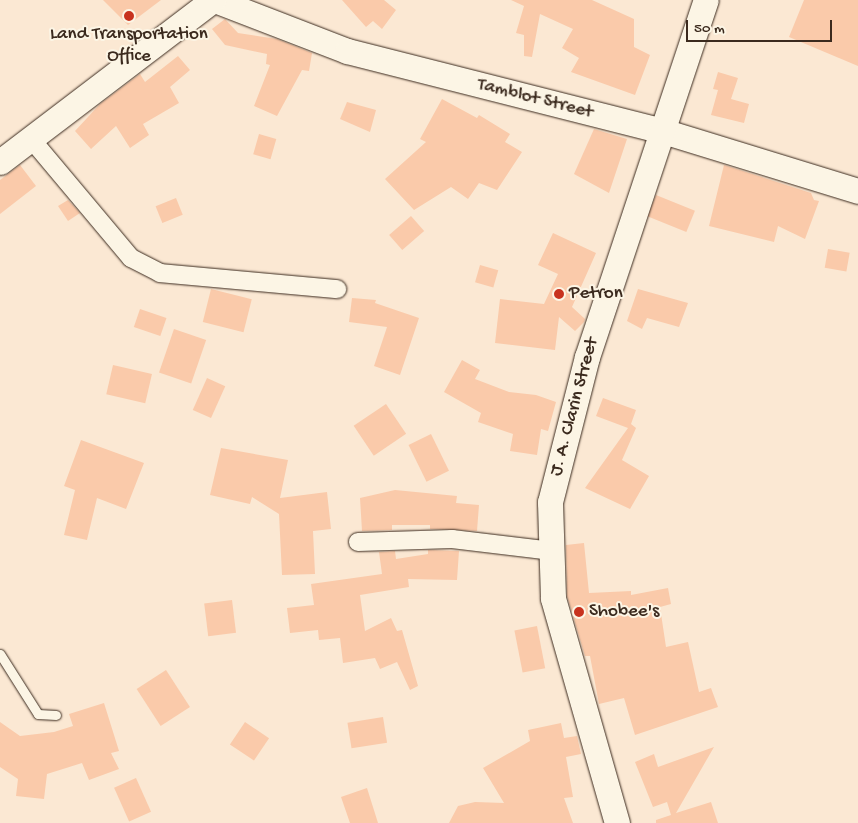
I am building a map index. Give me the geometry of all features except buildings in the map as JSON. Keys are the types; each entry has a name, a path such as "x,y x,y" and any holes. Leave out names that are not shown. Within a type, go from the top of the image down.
{"main road":[{"name":"Tamblot Street","path":"214,0 347,50 663,131 858,191"},
{"path":"0,162 32,140 214,0"},
{"name":"J. A. Clarin Street","path":"617,823 553,598 550,502 587,357 706,0"}],"street":[{"path":"32,140 131,258 160,274 336,289"},
{"path":"358,542 452,539 552,551"}],"lane":[{"path":"0,654 38,714 56,715"}],"place":[{"name":"Land Transportation Office","path":"129,16"},
{"name":"Petron","path":"559,294"},
{"name":"Shobee's","path":"579,612"}]}
